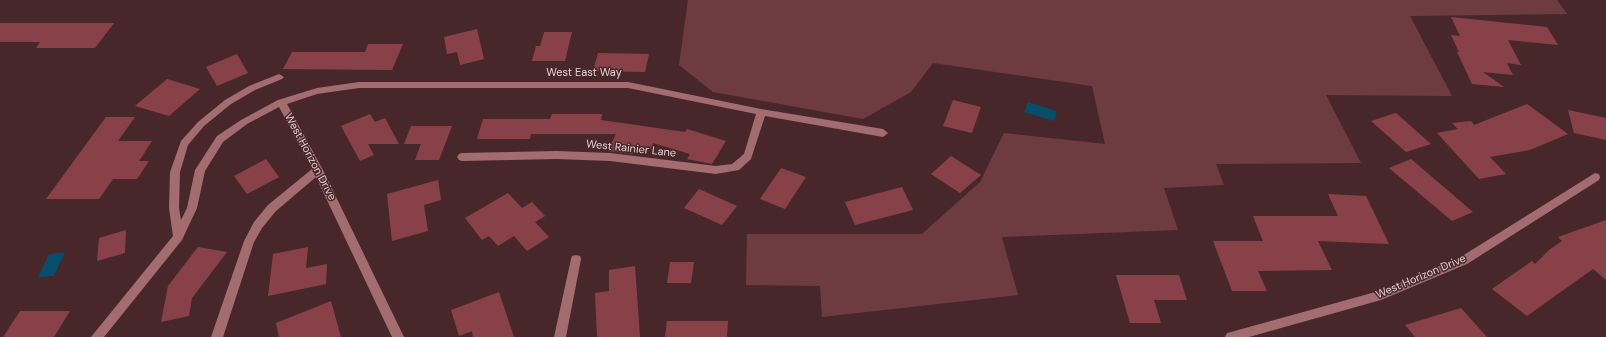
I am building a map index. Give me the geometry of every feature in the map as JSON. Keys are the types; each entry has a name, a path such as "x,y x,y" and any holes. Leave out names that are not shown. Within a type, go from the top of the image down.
{"street":[{"path":"178,237 174,208 175,172 184,144 201,124 228,102 252,88 279,76"},
{"name":"West East Way","path":"281,102 317,91 359,86 628,86 761,112 884,133"},
{"name":"West Horizon Drive","path":"97,337 178,237 192,208 200,170 220,139 244,122 281,102 318,170 398,337"},
{"name":"West Rainier Lane","path":"462,156 557,155 610,157 716,170 735,167 748,156 761,112"},
{"path":"216,337 249,241 258,225 272,208 318,170"},
{"name":"West Horizon Drive","path":"1231,337 1381,296 1463,261 1595,178"},
{"path":"560,337 576,259"}],"shaded area":[{"path":"688,0 1557,0 1567,14 1410,16 1452,96 1326,95 1361,163 1216,164 1224,185 1164,188 1178,230 1002,237 1018,295 822,317 820,286 746,285 747,234 922,234 980,182 1004,133 1105,144 1092,86 933,63 911,92 863,119 713,92 679,65"}],"water":[{"path":"1028,102 1057,111 1054,121 1024,112"},
{"path":"65,252 54,276 38,277 49,254"}],"building":[{"path":"1451,17 1547,27 1558,45 1508,40 1521,65 1507,63 1513,75 1483,72 1504,87 1472,84 1451,35 1460,36"},
{"path":"0,23 114,23 95,48 36,48 40,42 0,42"},
{"path":"477,29 484,59 460,65 457,52 447,54 444,37"},
{"path":"544,32 572,32 565,61 532,61 536,46 540,46"},
{"path":"368,44 403,44 392,70 283,69 292,52 365,52"},
{"path":"598,53 649,54 645,72 593,71"},
{"path":"237,54 248,73 217,86 206,67"},
{"path":"167,79 200,89 169,116 135,106"},
{"path":"953,100 981,107 972,133 943,126"},
{"path":"1527,104 1568,134 1530,150 1490,157 1506,174 1479,179 1437,133 1458,129 1452,123 1471,121 1474,125"},
{"path":"1568,110 1606,118 1606,140 1574,133"},
{"path":"1396,113 1431,144 1406,152 1371,121"},
{"path":"370,114 375,122 385,118 399,144 368,144 374,155 360,161 341,126"},
{"path":"552,114 602,114 601,120 685,132 687,129 726,141 712,164 687,159 690,154 653,143 651,149 636,147 633,154 608,151 616,134 531,134 530,139 477,139 483,119 550,119"},
{"path":"106,117 135,117 118,141 152,141 139,161 149,161 137,179 113,179 99,199 46,199"},
{"path":"411,126 452,126 439,160 415,160 421,144 404,144"},
{"path":"951,156 981,175 960,193 931,174"},
{"path":"266,159 279,177 247,194 234,176"},
{"path":"1411,159 1473,212 1452,221 1389,168"},
{"path":"781,168 806,177 785,209 760,199"},
{"path":"438,180 441,200 424,205 428,231 392,241 387,194"},
{"path":"902,187 913,210 855,225 845,202"},
{"path":"699,189 737,206 722,225 684,208"},
{"path":"508,193 522,208 532,202 545,216 535,222 549,237 527,251 514,236 498,246 489,236 482,240 465,218"},
{"path":"1328,194 1366,196 1389,244 1318,241 1332,270 1258,271 1267,291 1232,291 1213,241 1263,241 1253,216 1338,216"},
{"path":"1606,220 1606,280 1593,269 1527,316 1492,289 1532,261 1535,264 1549,250 1562,241 1558,237"},
{"path":"126,230 125,253 97,261 99,238"},
{"path":"198,247 227,252 192,298 189,316 161,322 168,286"},
{"path":"308,247 306,268 327,264 326,284 268,296 273,254"},
{"path":"670,262 694,262 691,283 667,283"},
{"path":"635,266 640,337 597,337 595,293 609,291 609,270"},
{"path":"1116,275 1179,275 1187,300 1154,300 1161,323 1130,323"},
{"path":"499,292 514,337 473,337 472,331 459,336 451,310"},
{"path":"331,301 341,337 279,337 276,323"},
{"path":"1461,308 1487,337 1415,337 1405,325"},
{"path":"20,311 70,311 54,337 3,337"},
{"path":"667,321 728,321 727,337 665,337"}]}
